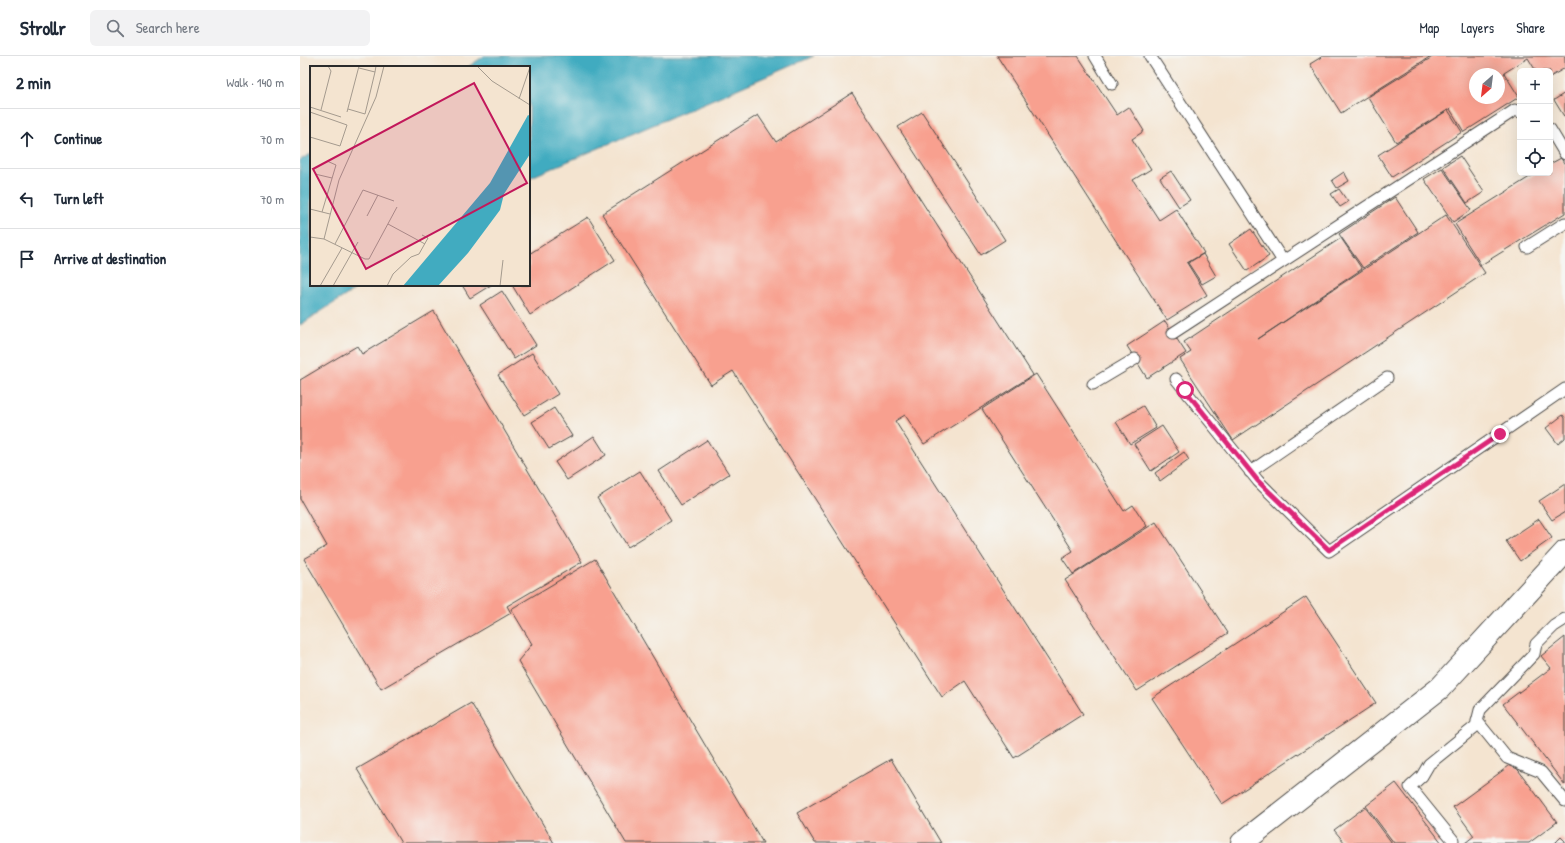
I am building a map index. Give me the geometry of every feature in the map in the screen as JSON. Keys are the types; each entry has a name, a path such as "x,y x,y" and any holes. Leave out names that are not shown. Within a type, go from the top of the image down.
{"street":[{"path":"1242,843 1440,688 1565,552"}],"lane":[{"path":"1095,56 1112,84"},
{"path":"1150,56 1283,261"},
{"path":"1173,333 1514,110 1517,111"},
{"path":"1553,134 1565,154"},
{"path":"1527,247 1565,223"},
{"path":"1093,384 1134,359"},
{"path":"1250,472 1387,378"},
{"path":"1176,379 1258,481 1329,550 1565,389"},
{"path":"1453,840 1410,787 1422,776 1429,764 1476,726 1480,710 1534,654 1536,644 1554,626 1565,619"},
{"path":"1477,721 1506,758 1540,772 1565,801"}],"water":[{"path":"484,56 814,56 530,178 530,66 469,66"},
{"path":"310,155 310,286 360,286 300,325 300,160"}],"building":[{"path":"997,56 1078,56 1117,115 1129,107 1144,131 1132,139 1151,169 1133,180 1159,220 1176,209 1204,253 1187,263 1207,295 1167,320"},
{"path":"1323,56 1431,56 1341,113 1310,64"},
{"path":"1434,56 1565,56 1565,68 1553,75 1553,68 1534,68 1528,58 1505,72 1505,68 1469,68 1469,104 1505,104 1505,75 1517,94 1517,98 1464,132 1450,109 1451,108 1396,142 1368,97"},
{"path":"852,93 1033,375 924,444 905,415 895,421 1083,714 1014,758 965,681 942,697 733,371 711,385 602,214 758,115 776,142"},
{"path":"1565,93 1565,118 1554,100"},
{"path":"1448,110 1462,132 1392,177 1378,155"},
{"path":"922,112 1005,240 981,255 898,127"},
{"path":"1460,156 1484,192 1467,203 1443,167"},
{"path":"1561,158 1565,165 1565,213 1481,265 1455,224 1531,176 1553,176 1553,162"},
{"path":"1442,168 1471,210 1453,222 1424,179"},
{"path":"1171,171 1190,200 1179,207 1160,178"},
{"path":"1344,172 1349,181 1337,188 1332,180"},
{"path":"1339,189 1348,202 1340,207 1331,194"},
{"path":"1395,197 1418,232 1363,268 1339,234"},
{"path":"1446,215 1485,273 1233,440 1180,359 1191,352 1184,342 1341,238 1362,269 1258,339"},
{"path":"588,217 615,260 530,315 513,286 530,286 530,253"},
{"path":"1251,229 1269,256 1247,271 1229,244"},
{"path":"1203,254 1216,276 1202,284 1188,263"},
{"path":"463,286 489,286 470,298"},
{"path":"502,291 536,345 514,359 480,305"},
{"path":"434,311 582,562 507,606 511,613 381,689 304,559 327,546 300,499 300,380 357,346 362,354"},
{"path":"1165,321 1186,353 1147,378 1127,346"},
{"path":"532,353 558,394 524,415 498,375"},
{"path":"1036,374 1124,511 1133,505 1147,526 1073,574 1062,558 1073,551 982,409"},
{"path":"1143,406 1156,428 1130,444 1116,422"},
{"path":"554,408 572,436 549,449 532,422"},
{"path":"1563,415 1565,418 1565,438 1558,444 1546,428"},
{"path":"1162,426 1179,452 1151,471 1134,444"},
{"path":"594,436 606,455 567,480 555,462"},
{"path":"707,440 729,474 681,505 659,471"},
{"path":"1184,452 1189,460 1160,481 1155,473"},
{"path":"640,471 671,520 628,547 597,498"},
{"path":"1565,484 1565,512 1552,520 1539,501"},
{"path":"1539,519 1552,538 1520,561 1506,541"},
{"path":"1156,522 1228,633 1137,691 1065,580"},
{"path":"595,559 763,843 626,843 518,661 532,644 511,609"},
{"path":"1306,597 1376,703 1222,804 1152,698"},
{"path":"1565,637 1565,785 1503,704 1551,668 1541,656"},
{"path":"471,703 554,843 401,843 357,769"},
{"path":"891,759 941,843 815,843 797,813"},
{"path":"1513,763 1557,822 1529,843 1465,843 1474,836 1453,807"},
{"path":"1396,783 1442,843 1394,843 1366,806"},
{"path":"1365,807 1392,843 1345,843 1334,830"},
{"path":"1561,837 1565,843 1555,843"}],"route":[{"path":"1185,390 1258,481 1329,550 1500,434"}]}
